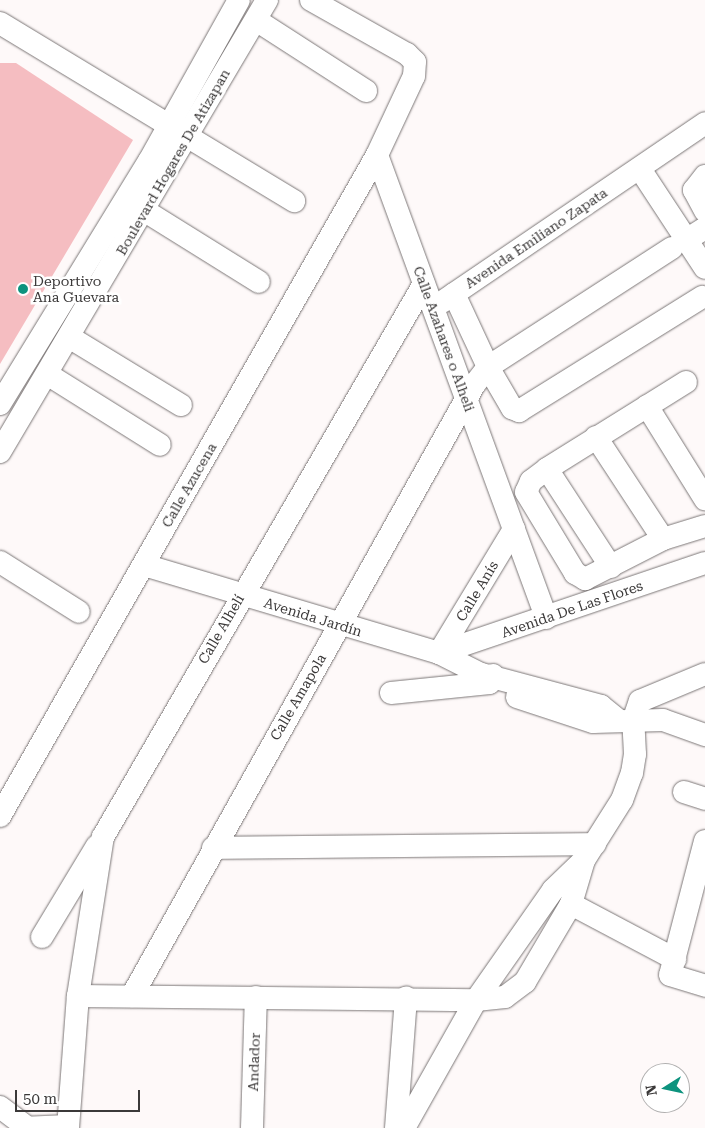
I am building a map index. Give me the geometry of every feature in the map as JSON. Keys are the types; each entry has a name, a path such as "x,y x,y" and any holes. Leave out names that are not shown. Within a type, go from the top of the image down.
{"street":[{"name":"Boulevard Hogares De Atizapan","path":"0,404 168,125 239,0"},
{"name":"Boulevard Hogares De Atizapan","path":"0,452 145,211 267,0"},
{"path":"311,0 415,62 414,76 377,155"},
{"path":"256,20 366,91"},
{"path":"0,23 294,201"},
{"name":"Avenida Emiliano Zapata","path":"433,309 705,123"},
{"name":"Calle Azahares o Alheli","path":"377,155 546,618"},
{"name":"Calle Azucena","path":"0,816 377,155"},
{"path":"640,169 688,238 705,268"},
{"path":"705,176 694,190 705,211"},
{"path":"145,211 259,282"},
{"path":"488,367 688,238"},
{"name":"Calle Alhelí","path":"68,1127 78,996 103,837 240,595 424,284"},
{"path":"454,294 488,367 512,408 526,410 702,298"},
{"path":"69,337 181,404"},
{"name":"Calle Amapola","path":"132,996 212,848 466,400 488,367"},
{"path":"47,374 160,445"},
{"path":"686,382 547,468 531,481 526,492 575,573 585,579 664,539 705,526"},
{"path":"647,406 705,499"},
{"path":"596,437 664,539"},
{"path":"547,468 611,567"},
{"name":"Calle Anís","path":"439,653 514,529"},
{"path":"0,562 79,612"},
{"name":"Avenida De Las Flores","path":"439,653 705,564"},
{"name":"Avenida Jardín","path":"144,565 339,626 439,653 488,677 506,693 593,722 663,720 705,735"},
{"path":"78,996 406,997 476,1000 516,991 572,904 590,852 622,800 632,773 635,754 625,720 648,695 705,674"},
{"path":"391,694 488,677"},
{"path":"42,937 103,837"},
{"path":"705,841 670,975 705,986"},
{"path":"212,848 590,852"},
{"path":"404,1128 476,1000 553,890 590,852"},
{"path":"572,904 675,959"},
{"name":"Andador","path":"252,1128 256,997"},
{"path":"396,1128 406,997"},
{"path":"0,1107 24,1127 68,1127"}],"shaded area":[{"name":"Deportivo Ana Guevara","path":"0,63 16,63 133,140 0,364"}],"place":[{"name":"Deportivo Ana Guevara","path":"23,289"}]}
